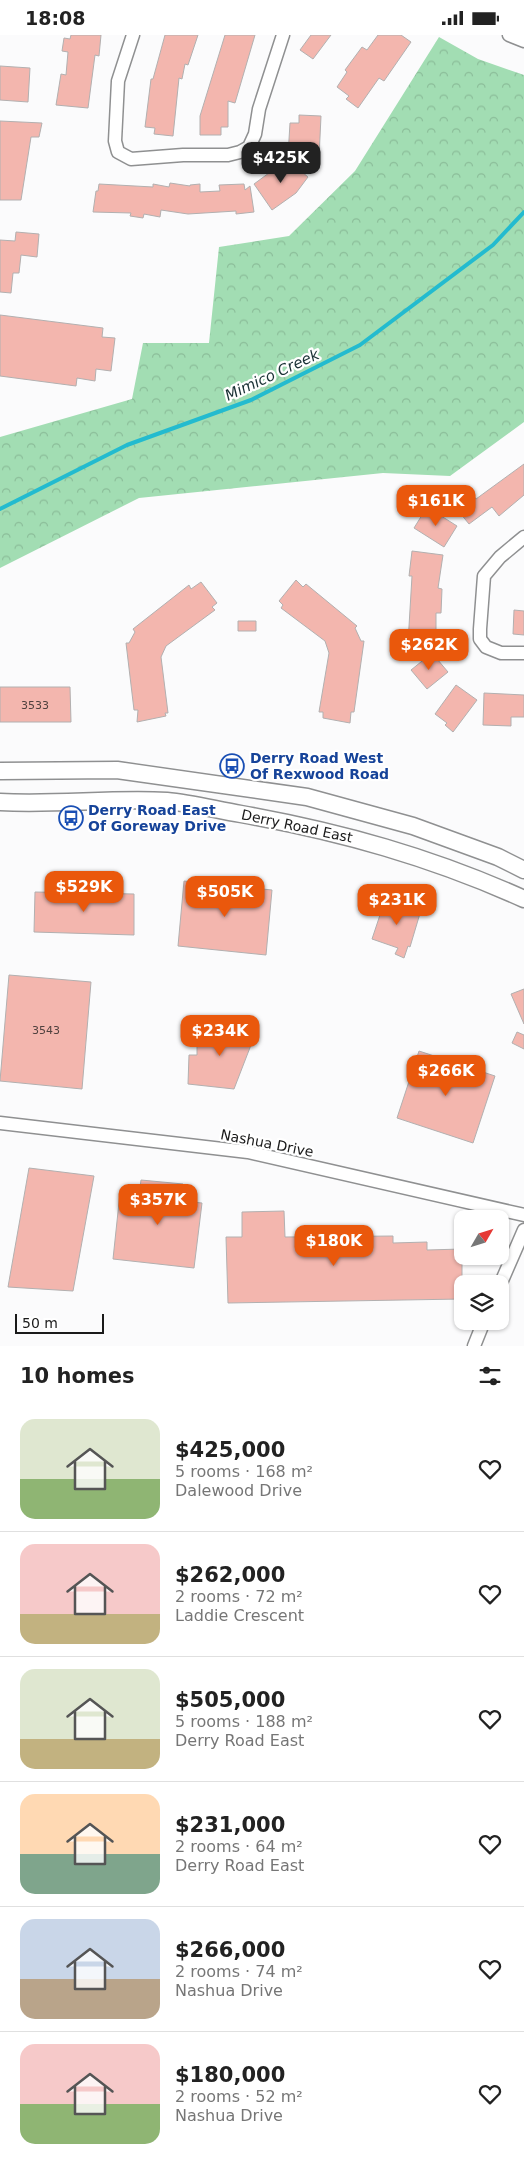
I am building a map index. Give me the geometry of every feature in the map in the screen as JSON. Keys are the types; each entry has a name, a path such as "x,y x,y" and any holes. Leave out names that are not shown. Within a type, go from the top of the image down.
{"main road":[{"name":"Derry Road East","path":"0,771 117,770 307,797 413,826 498,857 524,869"},
{"name":"Derry Road East","path":"0,802 30,804 168,801 285,822 356,838 431,861 524,899"}],"street":[{"path":"133,35 118,81 115,141 118,152 131,159 183,155 228,155 240,153 249,147 255,134 259,109 283,35"},
{"path":"509,35 524,41"},
{"path":"524,537 500,557 484,576 480,629 480,639 486,647 501,653 524,653"},
{"name":"Nashua Drive","path":"0,1123 248,1152 524,1215"},
{"path":"504,1275 524,1230"},
{"path":"474,1346 480,1330"}],"green space":[{"path":"439,37 478,59 524,75 524,422 450,476 383,473 139,498 0,568 0,437 132,399 143,343 209,343 219,247 289,236 355,171"}],"building":[{"path":"71,35 101,35 99,56 95,55 88,108 56,105 61,74 66,75 68,52 62,51 64,38 70,39"},
{"path":"165,35 198,35 188,65 185,64 182,79 179,78 173,136 154,134 155,128 145,127 151,79 153,79"},
{"path":"225,35 255,35 235,103 228,101 228,127 221,127 221,135 200,135 200,116"},
{"path":"311,35 331,35 313,59 300,50"},
{"path":"378,35 401,35 411,42 384,81 379,78 358,108 346,99 349,96 337,87 347,72 345,70 362,47 367,50"},
{"path":"0,66 30,68 28,102 0,100"},
{"path":"299,115 321,116 319,158 288,156 290,123 299,123"},
{"path":"0,121 42,123 39,137 31,137 21,200 0,200"},
{"path":"288,160 308,177 296,193 272,210 254,184 273,170 279,162 287,168"},
{"path":"170,183 190,186 200,184 200,192 220,191 219,185 244,184 245,190 250,186 254,212 236,214 236,211 188,214 161,210 160,217 144,214 143,218 130,216 131,213 93,212 99,184 153,187 153,184 169,187"},
{"path":"16,232 39,234 37,257 21,255 19,273 13,273 11,293 0,292 0,240 15,241"},
{"path":"0,315 103,328 102,337 115,338 111,371 96,369 95,381 77,378 76,386 0,376"},
{"path":"524,464 524,495 499,516 492,507 469,524 452,503 469,490 476,499"},
{"path":"427,507 457,526 444,547 414,528"},
{"path":"412,551 443,555 438,588 442,589 441,613 436,613 436,644 408,643 412,576 409,576"},
{"path":"296,580 303,587 306,584 357,626 355,628 361,641 364,641 354,712 351,712 350,723 323,718 323,712 319,712 329,653 325,641 281,608 283,605 279,601"},
{"path":"201,582 217,603 212,607 215,610 166,646 161,657 168,713 165,713 166,716 137,722 138,710 134,710 126,643 129,643 135,632 133,629 189,585 191,589"},
{"path":"514,610 524,611 524,635 513,634"},
{"path":"238,621 256,621 256,631 238,631"},
{"path":"432,653 448,672 427,689 411,670"},
{"path":"456,685 477,700 453,732 445,725 447,723 435,714"},
{"path":"0,687 70,687 71,722 0,722"},
{"path":"484,693 524,695 524,717 511,717 511,726 483,725"},
{"path":"184,881 272,890 266,955 178,946"},
{"path":"35,892 134,894 134,935 34,932"},
{"path":"389,898 421,910 410,947 408,946 404,958 395,954 398,948 372,939 383,906 386,907"},
{"path":"9,975 91,982 82,1089 0,1081"},
{"path":"524,989 524,1024 511,994"},
{"path":"208,1024 256,1032 234,1089 188,1084 189,1055 197,1055 197,1043 207,1043"},
{"path":"517,1032 524,1035 524,1049 512,1043"},
{"path":"419,1051 495,1076 473,1143 397,1118"},
{"path":"29,1168 94,1176 73,1291 8,1287"},
{"path":"141,1180 183,1184 182,1201 202,1203 194,1268 113,1259 120,1193 139,1195"},
{"path":"284,1211 285,1237 393,1236 393,1243 427,1242 427,1250 454,1249 454,1265 462,1265 462,1275 454,1275 454,1299 228,1303 226,1237 242,1237 242,1212"}],"waterway":[{"name":"Mimico Creek","path":"0,509 127,445 251,400 360,345 493,245 524,212"}],"place":[{"name":"Derry Road West Of Rexwood Road","path":"232,766"},
{"name":"Derry Road East Of Goreway Drive","path":"71,818"}]}
